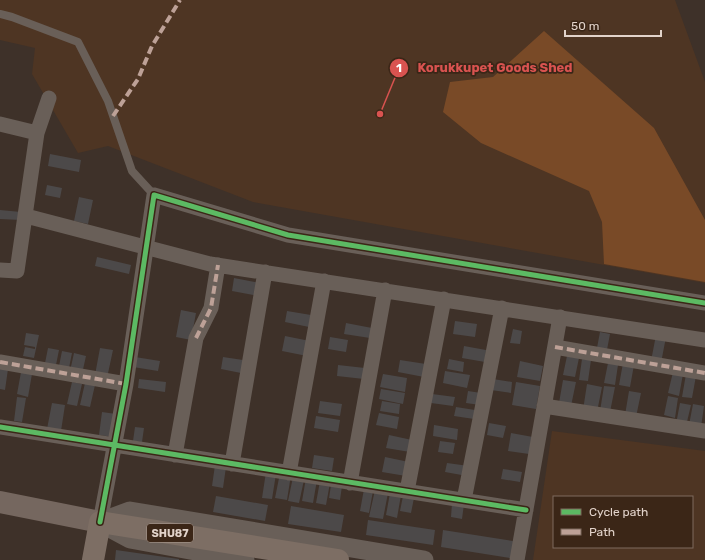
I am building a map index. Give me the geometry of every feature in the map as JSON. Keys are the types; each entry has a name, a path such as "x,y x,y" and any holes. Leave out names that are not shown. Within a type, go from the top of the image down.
{"main road":[{"path":"0,502 100,522 93,560"},
{"name":"SHU87","path":"100,522 211,540 339,555"}],"street":[{"path":"0,270 17,272 37,133 49,98"},
{"path":"0,124 37,133"},
{"path":"100,522 126,384 154,195 288,235 705,303"},
{"path":"26,216 145,248 218,265 705,340"},
{"path":"176,455 196,338 211,308 218,265"},
{"path":"232,464 265,272"},
{"path":"289,473 324,281"},
{"path":"350,482 385,290"},
{"path":"407,491 444,299"},
{"path":"464,500 502,308"},
{"path":"517,560 560,317"},
{"path":"555,347 705,373"},
{"path":"0,362 126,384"},
{"path":"544,406 705,431"},
{"path":"0,427 526,510"},
{"path":"100,522 130,511 339,555 424,560"},
{"path":"100,522 130,539 245,560"}],"lane":[{"path":"0,14 12,16 78,42 108,101 132,171 154,195"}],"shaded area":[{"path":"0,0 675,0 705,82 705,283 253,202 108,146 78,153 32,74 35,48 0,40"},
{"path":"544,31 654,128 705,220 705,282 604,264 602,222 589,191 481,143 443,112 450,82 493,77"},
{"path":"552,431 705,451 705,560 533,560"}],"building":[{"path":"50,154 81,160 79,172 48,166"},
{"path":"47,185 62,188 60,198 45,195"},
{"path":"79,197 93,200 88,224 74,221"},
{"path":"0,210 21,212 21,220 0,219"},
{"path":"97,257 131,265 129,274 95,266"},
{"path":"234,278 260,283 258,296 232,291"},
{"path":"181,310 196,313 191,340 176,337"},
{"path":"287,311 311,315 309,327 285,322"},
{"path":"455,321 477,324 475,337 453,334"},
{"path":"346,323 372,328 370,338 344,334"},
{"path":"513,329 522,331 520,344 510,343"},
{"path":"600,332 610,334 606,355 596,353"},
{"path":"26,333 39,335 34,358 23,356 25,347 35,349 35,347 24,345"},
{"path":"656,335 666,337 661,363 651,361"},
{"path":"285,336 310,341 307,356 282,351"},
{"path":"330,337 348,340 346,352 328,349"},
{"path":"464,346 486,350 485,362 462,358"},
{"path":"48,348 59,350 55,370 44,368"},
{"path":"100,348 113,350 107,378 95,375"},
{"path":"62,351 72,353 69,368 59,366"},
{"path":"74,353 86,356 82,374 70,371"},
{"path":"567,356 579,358 575,377 563,375"},
{"path":"135,357 160,361 158,371 133,367"},
{"path":"223,357 243,360 241,373 221,369"},
{"path":"449,359 464,362 463,372 447,369"},
{"path":"582,359 591,360 588,381 579,380"},
{"path":"400,360 426,364 424,377 398,372"},
{"path":"520,361 543,366 540,381 517,377"},
{"path":"608,363 618,365 615,385 604,383"},
{"path":"623,363 634,365 630,387 619,385"},
{"path":"338,365 365,368 364,379 337,376"},
{"path":"0,367 8,369 5,390 0,389"},
{"path":"445,371 470,375 467,388 443,383"},
{"path":"21,372 32,374 28,397 17,394"},
{"path":"673,372 683,374 679,396 668,393"},
{"path":"383,374 407,378 405,392 380,387"},
{"path":"686,374 696,376 692,398 682,397"},
{"path":"139,379 166,382 165,392 138,388"},
{"path":"493,379 512,382 511,393 491,390"},
{"path":"563,380 576,382 571,406 559,403"},
{"path":"72,382 82,384 77,406 67,404"},
{"path":"516,382 540,386 536,409 512,405"},
{"path":"85,383 95,385 90,407 80,405"},
{"path":"587,384 602,387 597,412 583,410"},
{"path":"604,386 615,387 610,412 600,411"},
{"path":"381,389 405,393 403,404 379,399"},
{"path":"468,391 481,393 480,405 466,403"},
{"path":"629,391 641,393 636,417 625,415"},
{"path":"432,394 455,397 453,406 431,403"},
{"path":"668,396 678,398 675,418 664,415"},
{"path":"17,397 26,398 22,422 14,421"},
{"path":"320,401 342,404 340,416 318,413"},
{"path":"382,401 400,404 399,414 380,411"},
{"path":"52,403 65,405 61,431 47,429"},
{"path":"680,403 691,405 686,426 676,424"},
{"path":"693,404 704,406 701,427 689,425"},
{"path":"456,407 475,410 474,419 454,416"},
{"path":"102,412 116,414 113,437 99,435"},
{"path":"379,413 399,417 397,429 376,425"},
{"path":"316,416 340,420 338,432 314,428"},
{"path":"489,423 506,426 503,438 487,435"},
{"path":"434,425 458,429 457,440 433,436"},
{"path":"135,427 144,428 142,442 133,441"},
{"path":"511,433 533,437 529,454 508,451"},
{"path":"389,435 412,440 410,452 386,448"},
{"path":"440,441 455,443 453,454 438,452"},
{"path":"314,455 334,458 332,471 312,468"},
{"path":"385,457 409,462 406,476 382,472"},
{"path":"447,463 469,466 467,476 445,472"},
{"path":"215,465 226,467 223,488 212,486"},
{"path":"503,469 522,472 520,482 501,479"},
{"path":"266,472 276,474 272,499 262,498"},
{"path":"280,473 291,475 287,500 275,498"},
{"path":"293,477 304,480 299,503 288,501"},
{"path":"306,478 317,480 313,503 302,501"},
{"path":"320,481 330,483 326,505 316,503"},
{"path":"331,485 342,486 340,500 329,498"},
{"path":"364,489 373,491 369,513 360,511"},
{"path":"375,490 388,493 383,519 369,517"},
{"path":"390,493 401,495 397,518 386,515"},
{"path":"216,496 268,505 265,521 213,512"},
{"path":"403,496 414,498 411,513 400,511"},
{"path":"452,503 464,504 462,519 451,517"},
{"path":"291,506 344,515 341,532 288,524"},
{"path":"368,520 435,530 433,545 366,535"},
{"path":"443,530 519,542 516,559 441,547"},
{"path":"116,550 179,559 179,560 115,560"}],"marked path":[{"path":"113,116 138,79 152,46 180,0"},
{"path":"196,338 211,308 218,265"},
{"path":"555,347 705,373"},
{"path":"0,362 126,384"}],"cycle path":[{"path":"100,522 126,384 154,195 288,235 705,303"},
{"path":"0,427 526,510"}],"place":[{"name":"Korukkupet Goods Shed","path":"380,114"}]}
